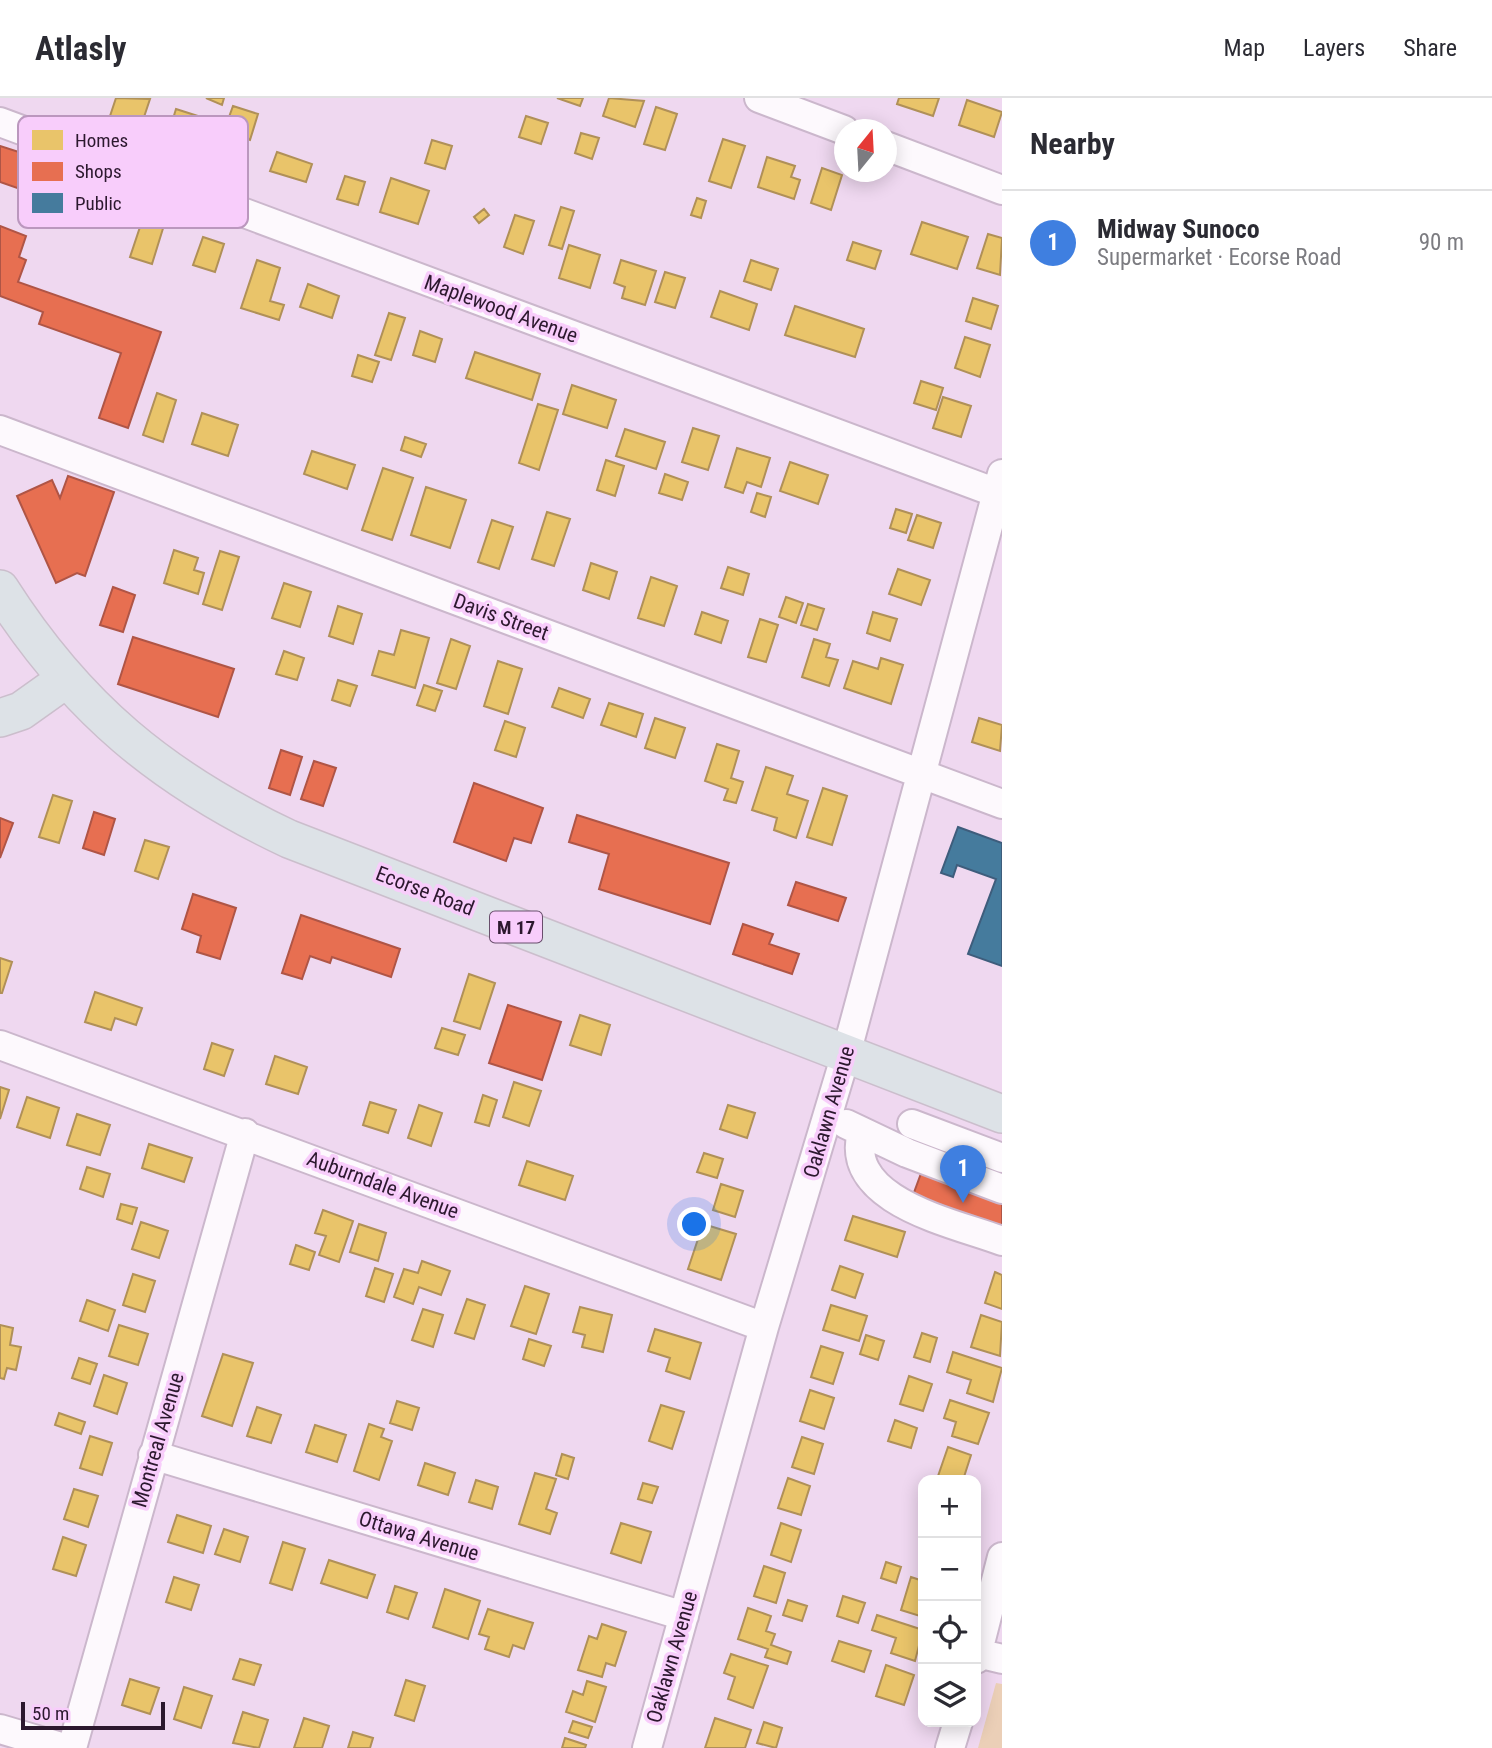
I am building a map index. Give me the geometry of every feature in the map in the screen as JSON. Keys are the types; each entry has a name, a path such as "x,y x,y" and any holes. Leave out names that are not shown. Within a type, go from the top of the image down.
{"main road":[{"name":"Ecorse Road","path":"0,589 33,638 66,679 110,725 161,767 241,816 289,839 1002,1114"},
{"path":"0,718 36,702 66,679"}],"street":[{"path":"759,98 834,126"},
{"name":"Maplewood Avenue","path":"0,122 18,129"},
{"path":"897,150 1002,190"},
{"name":"Maplewood Avenue","path":"248,213 1000,487"},
{"name":"Davis Street","path":"0,430 1002,804"},
{"name":"Oaklawn Avenue","path":"647,1748 764,1327 846,1054 920,773 1000,487"},
{"name":"Auburndale Avenue","path":"0,1045 245,1133 764,1327"},
{"path":"908,1137 925,1085"},
{"path":"828,1116 862,1132 908,1137 1002,1158"},
{"path":"862,1132 860,1161 869,1175 900,1204 1002,1241"},
{"name":"Montreal Avenue","path":"72,1748 245,1133"},
{"path":"908,1137 1002,1189"},
{"name":"Ottawa Avenue","path":"153,1454 684,1616"},
{"path":"985,1657 1002,1557"},
{"path":"950,1748 956,1727"},
{"path":"0,1729 64,1748"}],"shaded area":[{"path":"996,1683 1002,1684 1002,1748 978,1748"}],"building: Homes":[{"path":"116,98 150,99 144,116 110,116"},
{"path":"206,98 224,98 222,105"},
{"path":"557,98 583,98 580,106"},
{"path":"609,98 644,101 635,127 603,116"},
{"path":"899,98 939,98 933,116 897,104"},
{"path":"967,100 1002,112 994,137 959,125"},
{"path":"233,106 258,114 250,140 248,116 229,116"},
{"path":"656,107 677,114 665,150 644,144"},
{"path":"176,109 198,116 174,116"},
{"path":"526,116 548,123 541,144 519,137"},
{"path":"581,133 599,138 592,159 575,153"},
{"path":"723,139 745,146 731,188 709,181"},
{"path":"432,140 452,146 445,169 425,163"},
{"path":"277,152 312,164 306,182 270,171"},
{"path":"767,157 795,166 791,177 800,180 794,199 758,187"},
{"path":"822,168 834,172 834,182 840,182 831,210 811,203"},
{"path":"345,176 365,182 358,205 337,199"},
{"path":"391,178 429,191 418,224 380,212"},
{"path":"697,198 706,201 701,218 691,215"},
{"path":"561,207 574,211 562,249 549,245"},
{"path":"484,209 489,215 479,223 474,217"},
{"path":"515,215 534,221 523,254 504,247"},
{"path":"922,222 968,237 957,269 911,254"},
{"path":"140,228 163,228 152,264 130,257"},
{"path":"988,234 1002,238 1000,275 977,268"},
{"path":"203,237 224,244 215,272 193,265"},
{"path":"853,242 881,251 875,269 847,260"},
{"path":"569,245 600,255 590,288 559,278"},
{"path":"257,260 280,268 270,301 284,305 279,320 241,308"},
{"path":"621,260 656,271 645,305 622,298 625,287 614,283"},
{"path":"751,260 778,269 771,290 744,281"},
{"path":"665,272 685,278 675,308 655,302"},
{"path":"308,284 339,296 332,318 300,307"},
{"path":"720,291 757,304 749,330 711,317"},
{"path":"973,298 998,306 991,329 966,321"},
{"path":"795,306 864,329 855,357 785,335"},
{"path":"389,313 405,318 391,360 375,355"},
{"path":"420,331 442,339 435,362 413,355"},
{"path":"965,337 990,345 980,377 955,368"},
{"path":"475,352 540,374 532,400 466,378"},
{"path":"358,355 379,362 372,382 352,376"},
{"path":"921,381 943,388 936,410 914,403"},
{"path":"572,385 616,400 607,428 563,414"},
{"path":"157,393 176,400 163,442 143,435"},
{"path":"943,397 971,406 961,437 933,428"},
{"path":"538,404 558,410 539,470 519,463"},
{"path":"202,413 238,425 228,456 192,444"},
{"path":"693,428 719,436 708,470 682,462"},
{"path":"625,429 665,442 656,469 616,456"},
{"path":"405,437 426,444 421,457 401,450"},
{"path":"737,448 770,458 761,487 747,482 743,493 725,487"},
{"path":"312,451 355,465 347,489 304,474"},
{"path":"606,460 624,466 615,496 597,490"},
{"path":"790,462 828,475 818,504 780,491"},
{"path":"383,468 413,478 392,540 362,530"},
{"path":"665,474 688,482 682,500 659,493"},
{"path":"426,487 466,500 450,548 411,535"},
{"path":"757,493 771,497 765,517 751,512"},
{"path":"896,509 912,514 906,533 890,528"},
{"path":"547,512 570,519 554,566 532,559"},
{"path":"917,515 941,523 933,548 908,540"},
{"path":"492,520 513,527 499,569 478,562"},
{"path":"174,550 198,558 194,570 204,573 198,594 164,583"},
{"path":"220,551 239,557 222,610 203,604"},
{"path":"591,563 617,572 609,599 583,590"},
{"path":"728,567 749,574 743,595 721,588"},
{"path":"898,569 930,580 921,605 889,594"},
{"path":"651,577 677,586 664,626 638,618"},
{"path":"284,583 311,592 300,627 272,618"},
{"path":"786,597 803,603 796,623 779,617"},
{"path":"808,604 824,609 817,630 801,625"},
{"path":"338,606 362,614 353,644 329,636"},
{"path":"702,612 728,621 721,643 695,634"},
{"path":"873,612 897,619 890,641 867,633"},
{"path":"760,619 778,625 766,662 748,657"},
{"path":"401,630 429,638 415,688 372,675 379,651 394,655"},
{"path":"451,639 470,646 456,689 437,683"},
{"path":"814,639 830,644 826,657 838,660 829,686 802,677"},
{"path":"284,651 304,658 297,680 276,674"},
{"path":"881,658 903,665 891,704 844,688 853,661 878,669"},
{"path":"498,661 522,669 508,714 484,706"},
{"path":"338,680 357,686 350,706 332,700"},
{"path":"424,685 442,691 435,711 417,705"},
{"path":"559,688 590,699 583,718 552,707"},
{"path":"609,703 643,714 636,737 601,725"},
{"path":"655,718 685,728 675,758 645,748"},
{"path":"979,718 1002,725 1000,751 972,742"},
{"path":"505,721 525,728 516,757 495,750"},
{"path":"717,744 739,751 731,778 743,782 736,803 724,800 728,789 705,781"},
{"path":"766,767 793,776 787,794 808,801 796,838 774,830 777,818 752,810"},
{"path":"823,788 847,796 832,845 807,837"},
{"path":"53,795 72,801 59,843 39,837"},
{"path":"145,840 169,847 158,879 135,871"},
{"path":"0,958 12,962 2,993 0,993"},
{"path":"469,974 495,983 480,1029 454,1021"},
{"path":"95,992 142,1008 136,1025 115,1018 111,1030 85,1022"},
{"path":"580,1015 610,1025 601,1055 570,1045"},
{"path":"442,1028 465,1035 458,1055 435,1048"},
{"path":"212,1043 233,1050 224,1076 204,1069"},
{"path":"275,1056 307,1067 298,1094 266,1084"},
{"path":"514,1082 541,1091 529,1126 503,1117"},
{"path":"0,1087 9,1090 0,1119"},
{"path":"483,1095 497,1100 489,1126 475,1122"},
{"path":"27,1097 59,1108 50,1138 17,1127"},
{"path":"370,1102 396,1110 388,1133 363,1125"},
{"path":"419,1105 442,1113 431,1146 408,1138"},
{"path":"728,1105 755,1113 747,1138 720,1129"},
{"path":"77,1114 110,1125 100,1155 67,1145"},
{"path":"149,1144 192,1158 184,1182 142,1168"},
{"path":"704,1153 723,1159 717,1178 697,1172"},
{"path":"527,1161 573,1176 565,1200 519,1185"},
{"path":"87,1167 110,1174 103,1197 80,1189"},
{"path":"721,1184 743,1191 735,1217 713,1210"},
{"path":"121,1204 137,1208 132,1224 117,1219"},
{"path":"323,1210 353,1221 339,1262 319,1255 326,1236 315,1233"},
{"path":"853,1216 905,1232 897,1257 845,1240"},
{"path":"141,1222 168,1231 159,1258 132,1249"},
{"path":"359,1224 386,1233 378,1261 350,1252"},
{"path":"703,1224 736,1234 721,1280 688,1269"},
{"path":"296,1245 315,1252 309,1270 290,1264"},
{"path":"422,1261 450,1271 441,1295 419,1287 413,1304 394,1297 404,1269 418,1273"},
{"path":"840,1266 863,1274 855,1298 832,1290"},
{"path":"375,1268 393,1274 384,1302 366,1296"},
{"path":"995,1272 1002,1275 1002,1309 985,1303"},
{"path":"133,1274 155,1281 145,1312 123,1305"},
{"path":"525,1286 549,1294 536,1334 511,1326"},
{"path":"467,1299 485,1305 474,1339 455,1333"},
{"path":"87,1300 115,1310 108,1331 80,1321"},
{"path":"831,1305 867,1316 859,1341 823,1330"},
{"path":"580,1307 612,1315 603,1352 582,1347 585,1335 573,1332"},
{"path":"423,1309 443,1315 433,1347 412,1340"},
{"path":"981,1315 1002,1322 1000,1356 971,1347"},
{"path":"0,1325 13,1328 10,1345 21,1347 16,1370 7,1368 4,1379 0,1378"},
{"path":"119,1325 148,1334 138,1365 109,1356"},
{"path":"655,1329 701,1343 690,1379 666,1371 670,1358 648,1351"},
{"path":"922,1333 937,1338 930,1362 914,1357"},
{"path":"866,1335 884,1341 878,1360 860,1354"},
{"path":"529,1339 551,1346 544,1366 523,1359"},
{"path":"821,1346 843,1353 833,1384 811,1377"},
{"path":"953,1352 1002,1368 993,1402 967,1393 971,1380 947,1372"},
{"path":"223,1354 253,1363 232,1426 202,1416"},
{"path":"79,1358 97,1364 90,1384 72,1378"},
{"path":"104,1375 127,1383 117,1414 94,1406"},
{"path":"909,1376 932,1384 923,1411 900,1404"},
{"path":"810,1390 834,1398 824,1429 800,1421"},
{"path":"950,1400 989,1413 978,1444 952,1436 956,1422 944,1418"},
{"path":"397,1401 419,1408 412,1430 390,1423"},
{"path":"661,1405 684,1412 672,1449 649,1441"},
{"path":"257,1407 281,1415 271,1443 247,1436"},
{"path":"59,1413 85,1422 81,1434 55,1425"},
{"path":"895,1420 917,1428 911,1448 888,1441"},
{"path":"369,1424 384,1429 381,1437 392,1441 379,1480 354,1471"},
{"path":"315,1425 346,1435 337,1462 306,1452"},
{"path":"90,1436 112,1443 102,1475 80,1468"},
{"path":"802,1437 823,1444 814,1474 792,1467"},
{"path":"948,1447 971,1455 965,1475 938,1475"},
{"path":"562,1454 574,1458 568,1479 556,1475"},
{"path":"425,1463 455,1473 448,1495 418,1485"},
{"path":"535,1473 556,1479 546,1509 557,1513 550,1534 519,1524"},
{"path":"788,1478 810,1486 801,1515 778,1508"},
{"path":"476,1480 498,1487 492,1509 469,1502"},
{"path":"643,1483 658,1487 652,1503 638,1499"},
{"path":"74,1489 98,1496 88,1527 64,1519"},
{"path":"177,1515 211,1526 203,1553 168,1542"},
{"path":"621,1523 651,1532 641,1563 611,1553"},
{"path":"781,1523 801,1530 791,1562 771,1555"},
{"path":"224,1529 248,1537 240,1562 215,1554"},
{"path":"63,1537 86,1545 76,1576 53,1569"},
{"path":"283,1542 305,1549 292,1590 270,1583"},
{"path":"329,1560 375,1575 367,1598 321,1583"},
{"path":"886,1562 901,1567 896,1583 881,1578"},
{"path":"764,1566 785,1573 776,1603 754,1596"},
{"path":"174,1577 199,1585 191,1610 166,1602"},
{"path":"911,1577 918,1579 918,1615 901,1610"},
{"path":"395,1586 417,1593 408,1619 387,1612"},
{"path":"445,1589 480,1601 468,1639 433,1627"},
{"path":"843,1596 865,1603 858,1623 837,1616"},
{"path":"788,1600 807,1606 802,1621 783,1615"},
{"path":"748,1608 771,1616 766,1631 775,1634 771,1645 791,1652 787,1664 765,1657 768,1649 738,1639"},
{"path":"488,1609 533,1623 524,1649 513,1645 509,1657 485,1649 489,1637 479,1634"},
{"path":"877,1615 918,1628 915,1661 891,1653 896,1638 872,1630"},
{"path":"602,1624 626,1632 615,1666 606,1663 602,1677 578,1670 589,1636 597,1639"},
{"path":"839,1641 871,1651 864,1672 832,1661"},
{"path":"731,1654 768,1666 753,1708 728,1699 735,1677 724,1673"},
{"path":"240,1659 261,1665 254,1685 233,1679"},
{"path":"886,1665 914,1675 904,1705 876,1696"},
{"path":"130,1679 159,1688 150,1714 122,1705"},
{"path":"406,1680 425,1686 414,1721 395,1715"},
{"path":"587,1681 606,1687 595,1722 566,1712 573,1691 583,1695"},
{"path":"184,1687 212,1696 201,1728 174,1719"},
{"path":"243,1712 268,1720 259,1748 233,1743"},
{"path":"304,1718 329,1726 322,1748 294,1748"},
{"path":"715,1718 751,1730 745,1748 705,1748"},
{"path":"573,1721 592,1727 588,1738 569,1732"},
{"path":"764,1722 782,1728 776,1748 757,1743"},
{"path":"353,1732 373,1738 370,1748 348,1748"},
{"path":"565,1738 586,1745 585,1748 562,1748"}],"building: Shops":[{"path":"0,146 18,152 18,188 0,182"},
{"path":"0,226 26,236 19,257 26,260 18,282 161,332 128,428 99,418 121,353 39,324 43,312 0,296"},
{"path":"68,476 114,492 85,576 77,573 56,583 17,496 52,480 60,498"},
{"path":"113,587 135,595 123,632 100,625"},
{"path":"133,637 234,669 218,717 118,684"},
{"path":"281,750 302,757 290,795 269,788"},
{"path":"314,761 336,768 323,806 301,799"},
{"path":"474,783 543,808 531,843 514,838 506,861 454,842"},
{"path":"94,812 115,819 104,855 83,848"},
{"path":"577,815 729,863 710,924 599,889 609,854 569,842"},
{"path":"0,818 13,823 0,858"},
{"path":"796,882 846,898 838,921 788,905"},
{"path":"193,894 236,908 220,959 197,952 201,936 182,929"},
{"path":"301,915 400,949 391,977 332,957 330,963 310,956 302,979 282,973"},
{"path":"743,924 773,934 769,944 799,954 792,974 733,954"},
{"path":"508,1005 561,1022 542,1080 489,1063"},
{"path":"923,1168 1002,1197 1002,1235 912,1198"}],"building: Public":[{"path":"958,827 1002,843 1002,966 968,954 996,879 957,865 953,877 941,873"}],"place":[{"name":"Midway Sunoco","path":"963,1203"}]}
